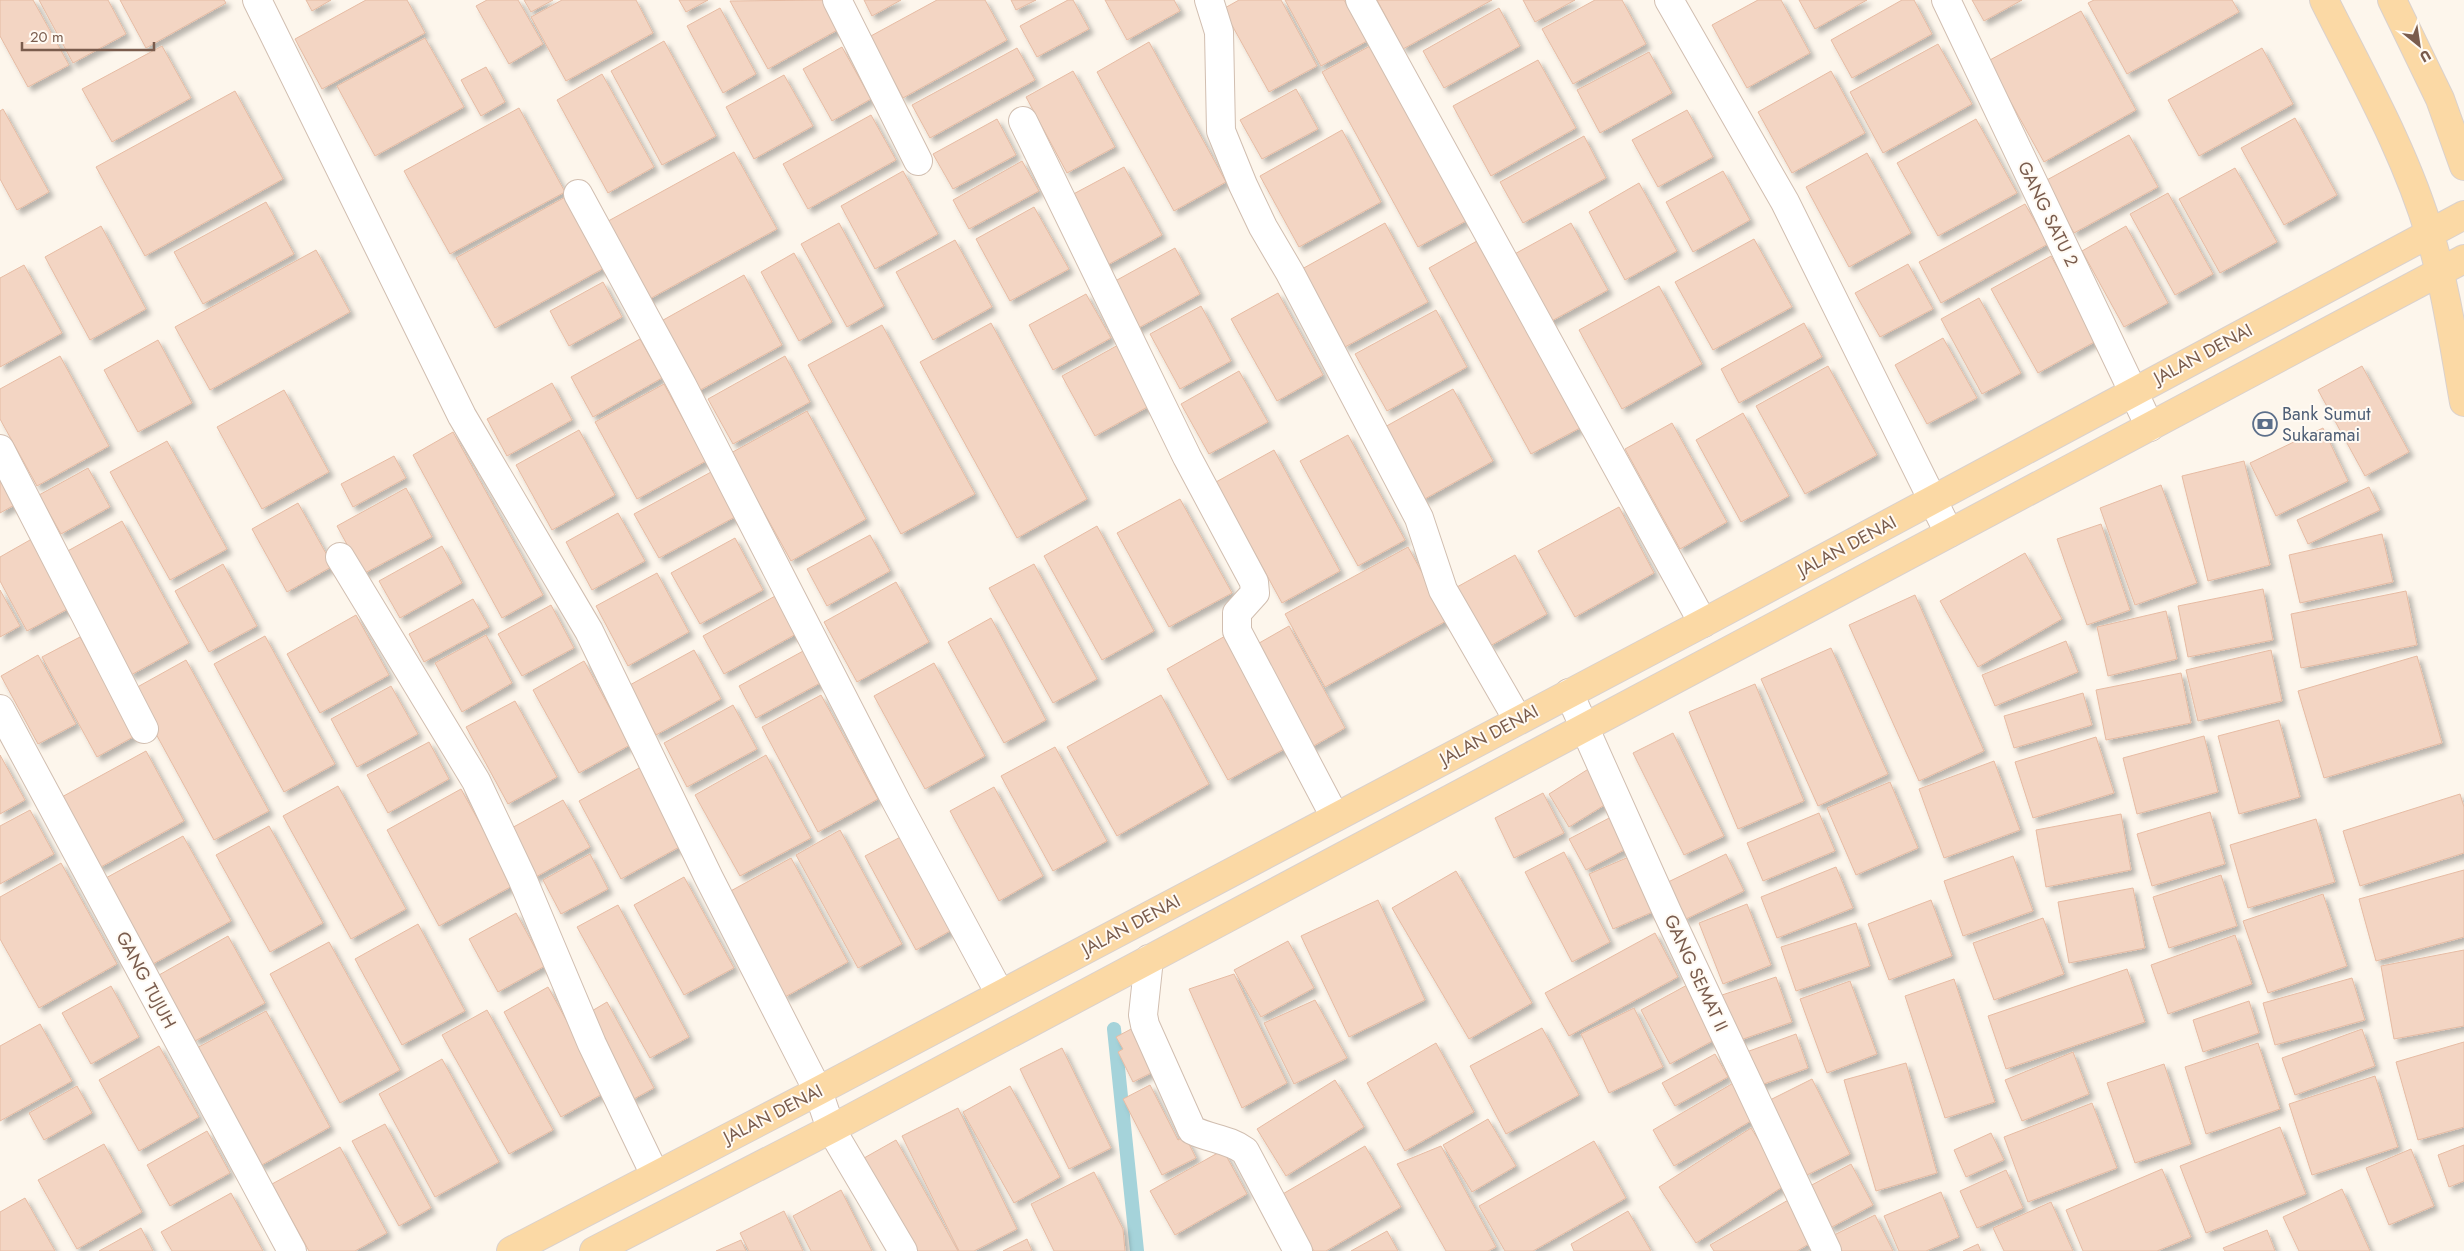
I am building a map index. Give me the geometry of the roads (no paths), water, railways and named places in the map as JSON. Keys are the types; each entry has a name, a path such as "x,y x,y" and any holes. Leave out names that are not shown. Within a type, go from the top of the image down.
{"main road":[{"path":"2324,0 2388,129 2429,233 2440,272 2464,402"},
{"path":"2392,0 2440,99 2464,166"},
{"name":"JALAN DENAI","path":"511,1251 818,1091 1703,623 2464,215"},
{"name":"JALAN DENAI","path":"594,1251 831,1129 2464,259"},
{"path":"1132,924 1149,959"}],"street":[{"path":"257,0 462,416 588,631 709,878 818,1091 831,1129 903,1251"},
{"path":"837,0 918,161"},
{"path":"1209,0 1219,32 1221,131 1243,185 1263,227 1290,273 1418,518 1443,590 1518,720"},
{"path":"1360,0 1703,623"},
{"path":"1669,0 1785,202 1949,533"},
{"name":"GANG SATU 2","path":"1946,0 2150,427"},
{"path":"1023,121 1188,457 1254,582 1255,593 1237,613 1237,631 1335,817"},
{"path":"578,194 682,385 897,803 1000,994"},
{"path":"0,449 144,729"},
{"path":"340,558 476,781 522,878 592,1044 655,1175"},
{"name":"GANG SEMAT II","path":"1569,693 1668,914 1827,1251"},
{"name":"GANG TUJUH","path":"0,710 292,1251"},
{"path":"1149,959 1143,1015 1145,1025 1192,1130 1205,1137 1234,1142 1245,1151 1298,1251"}],"waterway":[{"path":"1114,1029 1137,1251"}],"place":[{"name":"Bank Sumut Sukaramai","path":"2265,424"}]}
